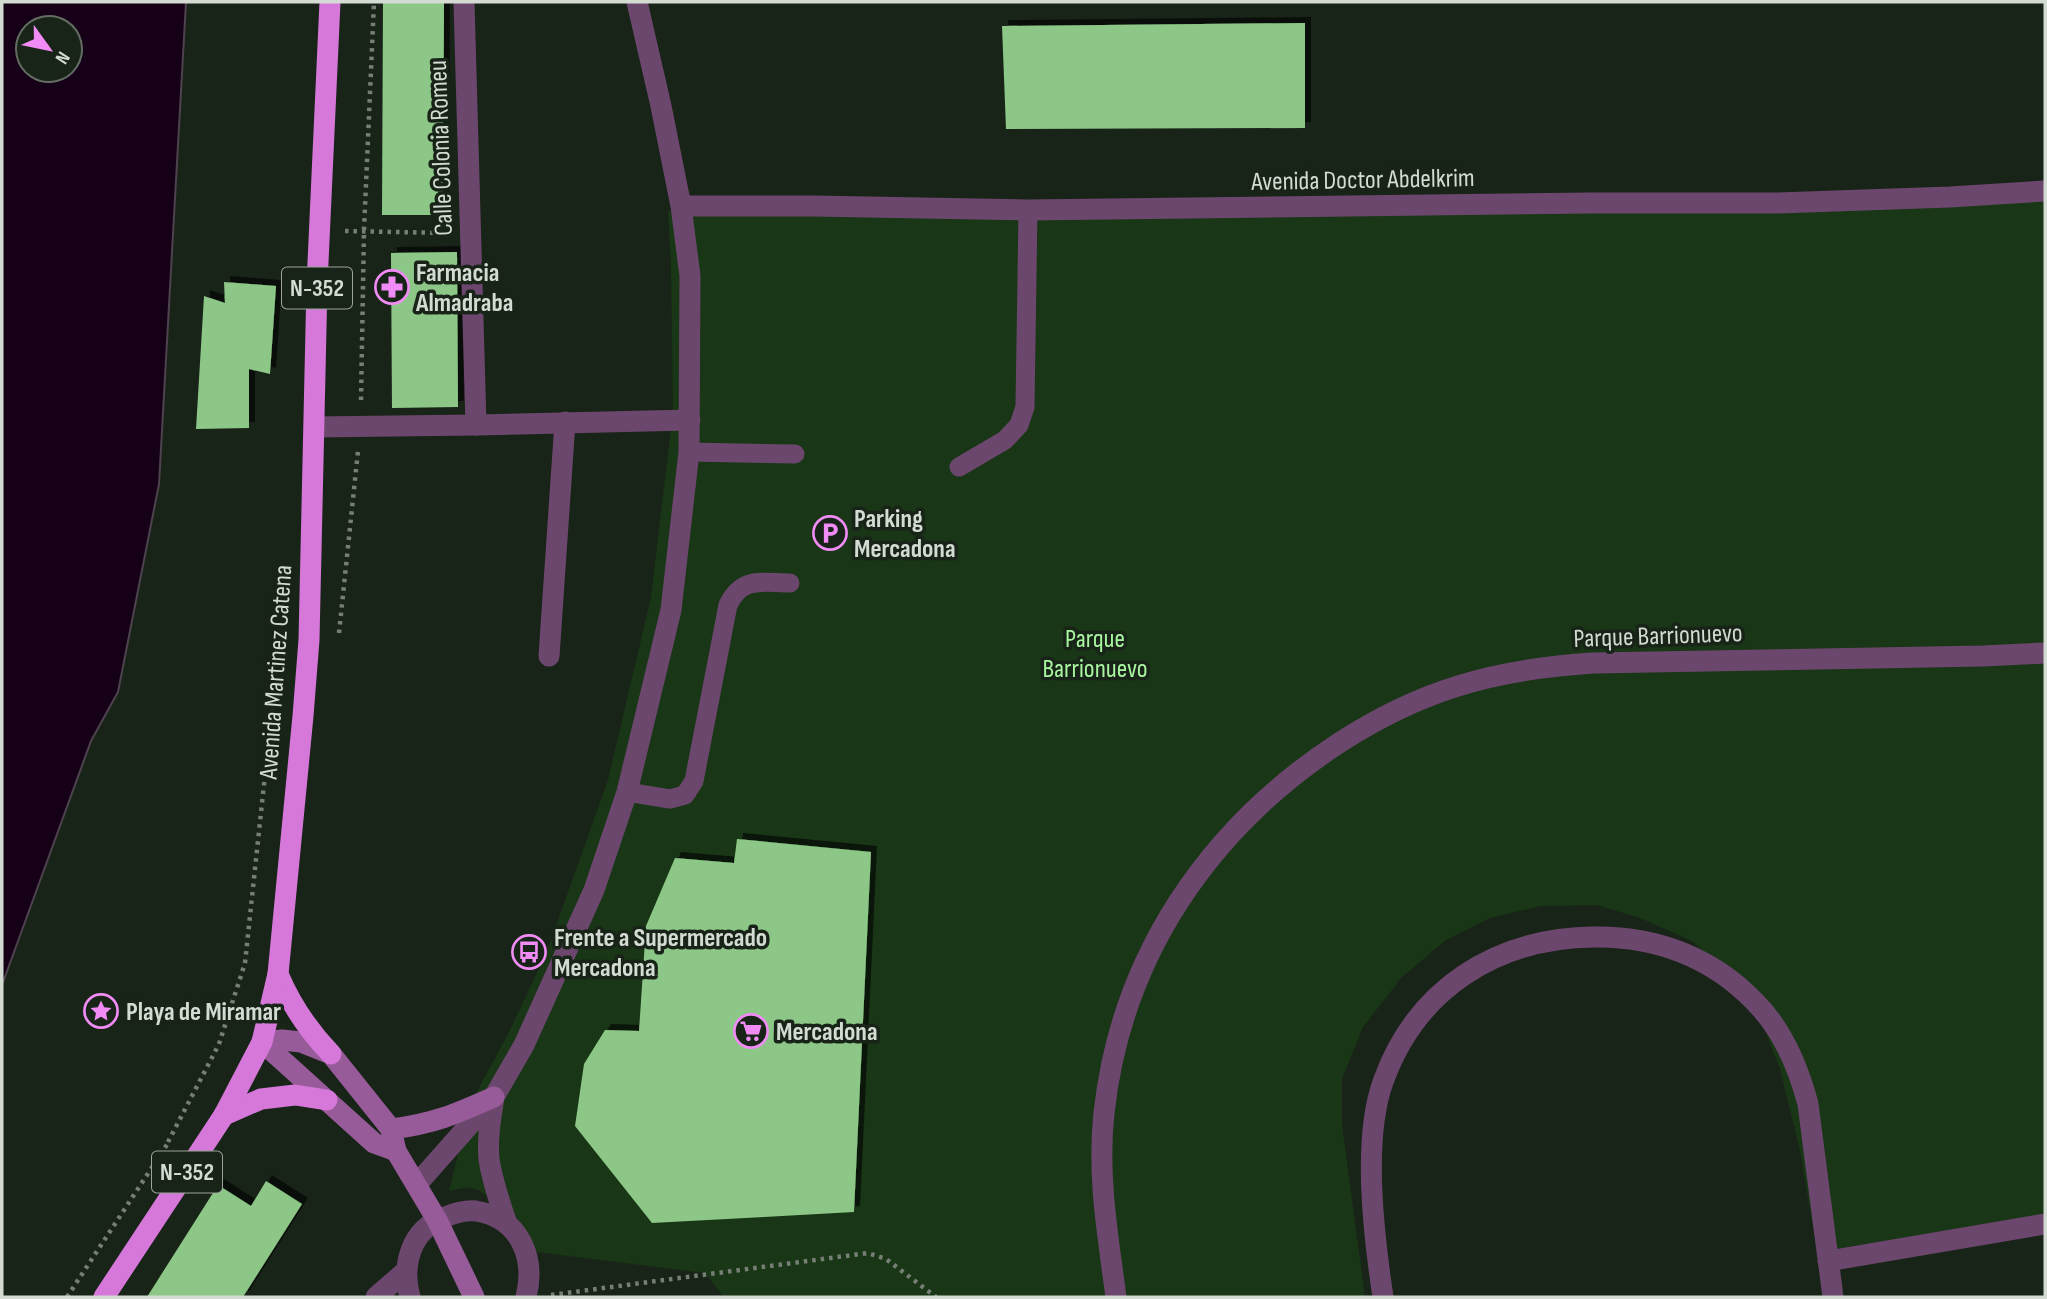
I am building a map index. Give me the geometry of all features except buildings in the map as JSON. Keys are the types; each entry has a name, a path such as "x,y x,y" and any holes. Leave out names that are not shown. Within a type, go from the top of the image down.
{"highway":[{"name":"Avenida Martinez Catena","path":"104,1297 224,1115 262,1042 278,974 309,640 317,284 330,2"},
{"path":"278,974 299,1016 331,1054"},
{"path":"224,1115 261,1099 295,1094 327,1100"}],"main road":[{"path":"262,1042 301,1042 331,1054 391,1129 396,1151 437,1220 474,1297"},
{"path":"262,1042 374,1143 396,1151"},
{"path":"391,1129 423,1125 443,1119 494,1097"}],"street":[{"name":"Calle Colonia Romeu","path":"464,2 476,425"},
{"path":"417,1184 494,1097 524,1045 594,890 627,792 671,610 689,452 690,276 681,206 637,2"},
{"name":"Avenida Doctor Abdelkrim","path":"681,206 1028,210 1778,203 2045,191"},
{"path":"314,427 690,420"},
{"path":"549,656 565,422"},
{"name":"Parque Barrionuevo","path":"1116,1297 1103,1205 1104,1115 1110,1071 1134,988 1150,950 1170,914 1200,870 1250,814 1282,784 1317,758 1383,717 1419,700 1500,674 1546,666 2045,653"},
{"path":"1383,1297 1374,1215 1371,1149 1382,1084 1394,1054 1411,1026 1432,1001 1456,980 1505,952 1559,939 1618,937 1651,942 1681,951 1709,965 1757,1003 1779,1033 1801,1076 1808,1104 1833,1297"},
{"path":"494,1097 489,1156 492,1177 507,1224"},
{"path":"410,1297 406,1271 409,1254 416,1239 437,1220 459,1212 476,1211 507,1224 518,1236 526,1250 530,1266 530,1283 526,1297"},
{"path":"1828,1261 2045,1224"},
{"path":"376,1297 406,1271"}],"lane":[{"path":"959,467 1005,439 1019,425 1025,407 1028,210"},
{"path":"689,452 795,454"},
{"path":"627,792 670,799 685,795 694,781 728,605 735,591 750,583 790,583"}],"path":[{"path":"339,634 361,426 364,230 374,2"},
{"path":"364,230 471,234"},
{"path":"312,533 349,537"},
{"path":"168,1142 219,1044 245,963 272,709 281,563"},
{"path":"550,1296 869,1253 886,1259 936,1297"}],"green space":[{"name":"Parque Barrionuevo","path":"2045,197 2045,1214 1817,1252 1801,1155 1780,1069 1757,1010 1726,971 1692,941 1640,918 1597,905 1541,906 1490,918 1446,940 1402,977 1363,1027 1342,1079 1342,1125 1365,1297 724,1297 705,1273 520,1250 501,1213 488,1197 471,1188 449,1191 460,1136 475,1095 546,954 608,780 651,597 673,411 668,211 810,205"}],"shaded area":[{"path":"2,2 186,2 159,484 118,692 91,741 2,985"}],"place":[{"name":"Farmacia Almadraba","path":"392,287"},
{"name":"Parking Mercadona","path":"830,533"},
{"name":"Frente a Supermercado Mercadona","path":"529,952"},
{"name":"Playa de Miramar","path":"101,1011"},
{"name":"Mercadona","path":"751,1031"}]}
